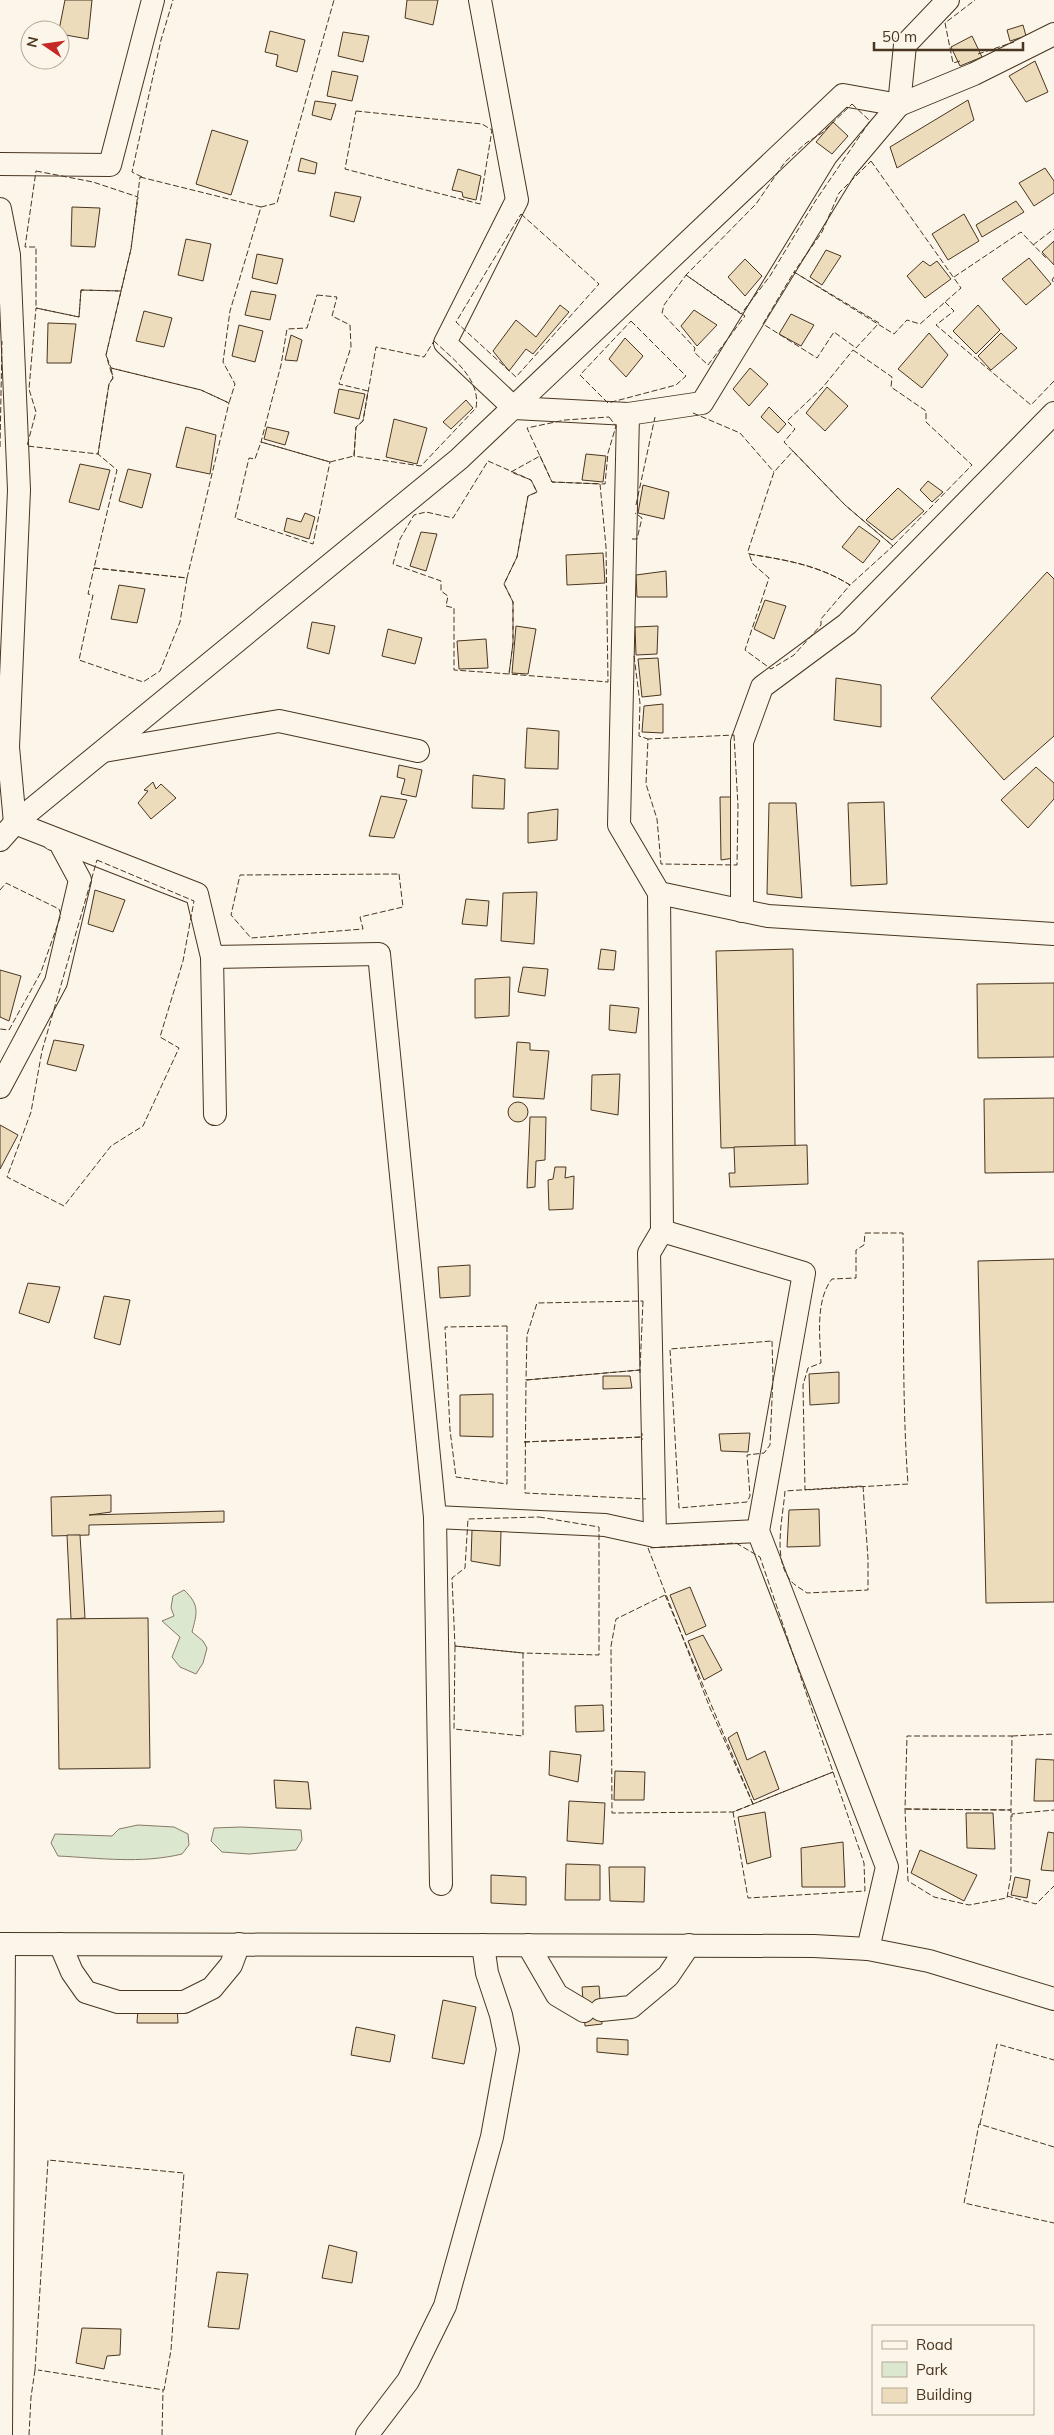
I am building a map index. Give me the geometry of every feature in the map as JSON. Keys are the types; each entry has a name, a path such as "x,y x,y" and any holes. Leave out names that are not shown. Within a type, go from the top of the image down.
{"street":[{"path":"0,164 110,165 153,0"},
{"path":"480,0 518,200 445,343 514,408 628,414 702,403 845,170 899,105 974,74 1054,34"},
{"path":"899,105 905,45 948,0"},
{"path":"0,840 15,823 459,459 843,96 899,105"},
{"path":"0,209 9,255 19,490 8,747 15,823"},
{"path":"742,911 742,742 762,687 847,624 1054,413"},
{"path":"628,414 619,825 659,893 662,1231 649,1253 655,1536"},
{"path":"103,751 279,721 418,751"},
{"path":"15,823 197,894 212,958 215,1114"},
{"path":"0,1087 56,982 80,880 59,841 15,823"},
{"path":"659,893 768,916 1054,934"},
{"path":"212,958 379,954 435,1517 441,1884"},
{"path":"662,1231 804,1273 758,1532 887,1868 868,1949"},
{"path":"435,1517 605,1525 655,1536 758,1532"},
{"path":"1,2435 2,1944 814,1946 868,1949 929,1961 1054,1999"},
{"path":"60,1944 72,1972 86,1992 118,2002 184,2002 212,1988 232,1965 239,1944"},
{"path":"367,2435 408,2381 445,2306 492,2137 508,2049 501,2015 487,1973 483,1945"},
{"path":"528,1945 557,1995 592,2011 630,2007 668,1976 689,1946"}],"green space":[{"path":"184,1590 193,1600 196,1610 192,1632 203,1641 207,1648 203,1663 196,1674 180,1667 172,1657 180,1637 162,1621 174,1616 171,1608 173,1596"},
{"path":"138,1825 174,1827 188,1834 189,1845 182,1854 151,1859 120,1860 58,1856 51,1843 55,1834 112,1836 119,1829"},
{"path":"241,1827 301,1830 302,1840 296,1850 249,1854 222,1852 211,1841 214,1828"}],"building":[{"path":"65,0 92,0 88,39 70,36 70,20 61,20"},
{"path":"407,0 438,0 433,25 405,18"},
{"path":"1023,25 1026,36 1010,41 1007,30"},
{"path":"270,31 305,40 297,72 276,66 278,55 265,52"},
{"path":"343,32 369,36 363,62 338,56"},
{"path":"972,36 982,57 960,66 951,47"},
{"path":"1035,61 1048,92 1026,102 1009,76"},
{"path":"332,71 358,76 352,101 327,96"},
{"path":"968,100 974,120 897,168 890,147"},
{"path":"315,101 336,104 331,120 312,115"},
{"path":"833,122 848,136 832,154 816,142"},
{"path":"212,130 248,141 231,195 196,184"},
{"path":"301,158 317,163 315,174 298,171"},
{"path":"1045,168 1054,181 1054,193 1034,206 1019,183"},
{"path":"458,169 481,176 476,200 463,197 462,192 452,190"},
{"path":"335,192 361,197 354,222 330,216"},
{"path":"1016,201 1024,212 982,237 976,225"},
{"path":"72,207 100,208 95,247 71,246"},
{"path":"964,214 979,241 948,260 932,234"},
{"path":"186,239 211,244 203,281 178,275"},
{"path":"1054,241 1054,265 1042,252"},
{"path":"826,250 841,256 822,285 810,277"},
{"path":"257,254 283,259 277,284 252,278"},
{"path":"1029,258 1051,284 1026,305 1002,279"},
{"path":"745,259 762,276 745,296 728,277"},
{"path":"923,261 930,266 937,261 951,279 925,298 907,276"},
{"path":"251,291 276,295 270,320 245,315"},
{"path":"560,305 569,312 533,354 526,349 509,371 493,351 516,320 536,337"},
{"path":"978,305 1000,330 976,354 953,331"},
{"path":"694,310 717,325 697,346 681,326"},
{"path":"144,311 172,318 164,347 136,341"},
{"path":"791,314 814,325 801,346 779,334"},
{"path":"48,323 76,324 71,363 47,363"},
{"path":"239,325 263,331 255,362 232,356"},
{"path":"929,333 948,355 922,388 898,369"},
{"path":"1001,333 1017,348 991,370 978,356"},
{"path":"291,335 302,340 297,361 285,360"},
{"path":"625,338 643,356 626,377 609,359"},
{"path":"750,368 768,384 749,406 733,389"},
{"path":"827,387 848,406 825,431 806,413"},
{"path":"339,389 365,394 359,419 334,413"},
{"path":"466,400 473,408 451,429 443,422"},
{"path":"769,407 786,424 778,433 761,417"},
{"path":"394,419 427,428 417,464 386,457"},
{"path":"186,427 216,435 210,474 176,467"},
{"path":"267,427 289,432 285,445 264,439"},
{"path":"586,454 606,456 603,482 582,480"},
{"path":"80,464 110,470 99,510 69,502"},
{"path":"128,469 151,474 142,508 119,501"},
{"path":"928,481 943,492 932,502 920,490"},
{"path":"643,485 669,492 664,519 638,513"},
{"path":"898,488 924,511 892,540 866,520"},
{"path":"305,513 315,517 309,539 284,531 287,518 301,522"},
{"path":"859,526 880,541 863,563 842,547"},
{"path":"421,532 437,534 426,571 410,566"},
{"path":"603,553 605,583 567,585 566,555"},
{"path":"666,571 667,597 637,597 636,575"},
{"path":"1047,572 1054,579 1054,736 1004,780 931,698"},
{"path":"119,585 145,589 137,623 111,619"},
{"path":"765,600 786,606 774,639 754,629"},
{"path":"312,622 335,626 329,654 307,648"},
{"path":"516,626 536,629 528,674 512,673"},
{"path":"658,626 657,654 636,655 635,627"},
{"path":"388,629 422,638 415,664 382,656"},
{"path":"486,639 488,668 459,669 457,641"},
{"path":"658,658 661,695 642,697 638,659"},
{"path":"836,678 881,685 881,727 834,720"},
{"path":"663,704 663,733 642,732 644,706"},
{"path":"527,728 559,731 558,769 525,768"},
{"path":"399,765 422,770 416,797 401,794 405,779 397,777"},
{"path":"1036,767 1054,783 1054,799 1028,828 1001,800"},
{"path":"473,775 505,779 504,809 472,808"},
{"path":"153,782 156,789 161,784 176,798 151,819 138,803 148,791 144,790"},
{"path":"381,796 407,800 394,838 369,836"},
{"path":"720,797 732,797 734,858 721,860"},
{"path":"884,802 887,884 851,886 848,803"},
{"path":"769,803 796,803 802,898 767,894"},
{"path":"558,809 557,840 528,843 528,813"},
{"path":"95,890 125,900 113,932 88,924"},
{"path":"537,892 534,944 501,941 503,893"},
{"path":"466,899 489,901 487,926 462,924"},
{"path":"601,949 616,951 614,970 598,969"},
{"path":"793,949 795,1146 721,1148 716,951"},
{"path":"523,967 548,969 545,996 518,992"},
{"path":"0,970 21,976 9,1021 0,1017"},
{"path":"510,977 509,1016 475,1018 475,979"},
{"path":"1054,983 1054,1057 978,1058 977,984"},
{"path":"610,1005 639,1008 636,1033 609,1030"},
{"path":"54,1040 84,1045 76,1071 47,1064"},
{"path":"517,1042 530,1043 530,1050 549,1051 544,1099 513,1097"},
{"path":"620,1074 618,1115 591,1110 592,1075"},
{"path":"1054,1098 1054,1172 985,1173 984,1099"},
{"path":"518,1102 525,1105 528,1112 525,1119 518,1122 511,1119 508,1112 511,1105"},
{"path":"530,1117 546,1117 545,1160 536,1161 535,1187 527,1188"},
{"path":"0,1125 18,1135 0,1169"},
{"path":"807,1145 808,1184 730,1187 729,1173 735,1173 734,1147"},
{"path":"555,1167 566,1167 565,1178 574,1176 573,1209 549,1210 548,1180 553,1179"},
{"path":"1054,1259 1054,1602 986,1603 978,1261"},
{"path":"470,1265 470,1296 440,1298 438,1267"},
{"path":"28,1283 60,1287 49,1323 19,1313"},
{"path":"104,1296 130,1300 120,1345 94,1338"},
{"path":"839,1372 839,1403 810,1405 809,1374"},
{"path":"603,1376 630,1376 632,1388 603,1389"},
{"path":"493,1394 493,1437 460,1436 460,1395"},
{"path":"750,1433 748,1452 721,1451 719,1434"},
{"path":"111,1495 111,1512 89,1515 224,1511 224,1522 89,1525 89,1535 52,1536 51,1497"},
{"path":"819,1509 820,1546 787,1547 789,1510"},
{"path":"472,1530 501,1531 500,1566 471,1561"},
{"path":"67,1535 80,1535 85,1618 71,1619"},
{"path":"690,1587 706,1626 686,1635 670,1595"},
{"path":"148,1618 150,1768 59,1769 57,1619"},
{"path":"703,1635 722,1670 704,1680 688,1641"},
{"path":"603,1705 604,1731 576,1732 575,1706"},
{"path":"737,1732 747,1760 765,1751 779,1789 754,1800 728,1738"},
{"path":"550,1751 581,1755 578,1782 549,1775"},
{"path":"1036,1759 1054,1760 1054,1801 1034,1801"},
{"path":"615,1771 645,1772 644,1800 614,1800"},
{"path":"274,1780 308,1782 311,1809 276,1808"},
{"path":"569,1801 605,1803 603,1844 567,1841"},
{"path":"765,1812 771,1857 747,1864 738,1817"},
{"path":"966,1813 993,1813 995,1849 967,1848"},
{"path":"1048,1832 1054,1833 1054,1871 1041,1870"},
{"path":"843,1842 845,1887 802,1887 801,1848"},
{"path":"920,1850 977,1875 964,1901 911,1873"},
{"path":"566,1864 600,1865 600,1900 565,1900"},
{"path":"609,1867 645,1867 644,1902 610,1901"},
{"path":"491,1875 526,1877 526,1905 491,1903"},
{"path":"1015,1877 1030,1880 1027,1898 1011,1895"},
{"path":"599,1986 602,2024 585,2026 582,1987"},
{"path":"443,2000 476,2007 464,2064 432,2058"},
{"path":"177,2006 178,2023 137,2023 138,2008"},
{"path":"356,2027 395,2035 390,2062 351,2055"},
{"path":"597,2038 628,2040 628,2055 597,2052"},
{"path":"329,2245 357,2252 352,2283 322,2278"},
{"path":"217,2272 248,2274 239,2329 208,2327"},
{"path":"82,2328 121,2329 120,2355 107,2356 104,2369 76,2363"}],"fence":[{"path":"142,177 132,172 161,40 173,0"},
{"path":"261,207 277,203 334,0"},
{"path":"960,61 953,63 945,23 975,0"},
{"path":"978,54 1014,42"},
{"path":"852,104 870,121 816,200 770,276 741,314 686,275 756,204 785,162 806,143 822,133 852,104"},
{"path":"356,111 482,124 492,130 480,204 345,169 356,111"},
{"path":"871,161 961,288 920,324 907,320 894,334 794,272 822,232 839,193 871,161"},
{"path":"36,171 93,182 138,197 131,249 121,291 81,290 79,317 36,308 36,247 25,247 36,171"},
{"path":"140,177 261,207 230,311 223,362 235,384 229,403 201,390 111,368 106,355 131,249 140,177"},
{"path":"521,214 599,284 516,377 456,322 521,214"},
{"path":"1033,245 1054,229"},
{"path":"954,277 1021,232 1047,259"},
{"path":"794,272 879,323 856,348 834,332 817,358 763,324 794,272"},
{"path":"686,275 745,316 708,365 694,352 695,348 662,313 664,305 686,275"},
{"path":"1054,277 1052,280 1054,283"},
{"path":"81,290 121,291 106,355 113,378 109,384 98,454 27,446 36,412 29,389 36,308 79,317 81,290"},
{"path":"317,295 337,297 332,316 350,325 351,347 339,384 368,391 363,421 356,427 354,456 330,462 261,442 281,365 287,329 307,328 317,295"},
{"path":"945,302 954,311 936,325 1031,405 1054,381"},
{"path":"631,321 686,376 676,385 608,403 580,375 631,321"},
{"path":"0,447 2,341"},
{"path":"434,341 457,362 470,379 474,388 476,408 421,466 354,456 356,427 363,421 376,347 424,357 434,341"},
{"path":"853,350 892,377 891,387 926,411 926,422 972,465 893,546 845,505 784,442 795,429 787,421 823,387 853,350"},
{"path":"111,368 201,390 229,403 187,578 94,568 117,470 98,454 109,384 113,378 111,368"},
{"path":"693,413 740,433 774,472"},
{"path":"609,417 616,426 608,453 605,484 552,482 527,428 565,420 609,417"},
{"path":"636,505 655,417"},
{"path":"261,442 330,462 313,544 235,518 249,458 255,459 261,442"},
{"path":"793,451 845,505 893,546 850,585 814,568 789,561 749,554 748,551 774,472 793,451"},
{"path":"540,456 552,482 600,484 606,547 608,682 509,674 513,643 513,602 504,584 517,557 528,496 537,492 531,480 511,472 540,456"},
{"path":"488,461 531,480 537,492 528,496 517,557 504,584 513,602 513,643 509,674 454,670 454,608 446,606 448,596 441,591 441,581 393,564 400,539 414,515 426,512 453,518 488,461"},
{"path":"632,539 637,539 642,518 635,513"},
{"path":"749,554 789,561 814,568 850,585 821,619 821,625 794,655 771,669 745,650 769,578 753,564 749,554"},
{"path":"94,568 187,578 180,622 160,671 143,682 79,660 93,595 88,594 94,568"},
{"path":"634,656 640,703 639,736 648,739"},
{"path":"734,735 738,806 737,865 661,864 657,819 646,784 648,739 734,735"},
{"path":"97,860 194,901 183,961 160,1037 179,1048 143,1126 111,1146 64,1206 7,1177 31,1112 42,1051 97,860"},
{"path":"399,874 403,907 360,917 363,929 251,938 231,915 240,875 399,874"},
{"path":"0,890 6,883 59,909 61,915 41,972 9,1030 0,1029"},
{"path":"865,1233 903,1233 904,1390 908,1484 805,1490 803,1385 808,1368 821,1363 820,1320 823,1297 832,1279 856,1278 856,1250 864,1245 865,1233"},
{"path":"643,1301 640,1370 526,1380 527,1335 537,1303 643,1301"},
{"path":"507,1326 507,1484 456,1477 450,1430 445,1327 507,1326"},
{"path":"772,1341 773,1377 770,1445 764,1453 747,1455 750,1496 747,1502 679,1508 670,1349 772,1341"},
{"path":"640,1373 640,1370 526,1380 525,1493 646,1499"},
{"path":"524,1442 642,1437 642,1433"},
{"path":"524,1442 642,1437 642,1440"},
{"path":"863,1486 868,1590 807,1593 791,1581 785,1572 782,1561 780,1538 785,1491 863,1486"},
{"path":"539,1517 599,1527 599,1655 523,1653 455,1646 452,1578 465,1568 468,1519 539,1517"},
{"path":"736,1543 760,1557 833,1772 753,1804 710,1708 648,1548 736,1543"},
{"path":"665,1595 753,1804 733,1812 612,1813 611,1646 616,1619 665,1595"},
{"path":"455,1646 523,1653 523,1736 454,1729 455,1646"},
{"path":"1012,1736 1054,1734"},
{"path":"905,1809 1011,1810 1011,1875 1007,1898 969,1905 934,1897 908,1881 905,1809 907,1736 1012,1736 1011,1810 905,1809"},
{"path":"833,1772 864,1863 865,1891 748,1898 733,1812 833,1772"},
{"path":"1012,1817 1012,1814 1054,1810"},
{"path":"1007,1896 1036,1904 1054,1886"},
{"path":"980,2124 997,2044 1054,2060"},
{"path":"1054,2147 979,2124 964,2203 1054,2223"},
{"path":"35,2370 48,2160 184,2173 171,2350 164,2390 38,2370"},
{"path":"29,2435 31,2397 35,2370 37,2370"},
{"path":"162,2435 163,2390"}]}
